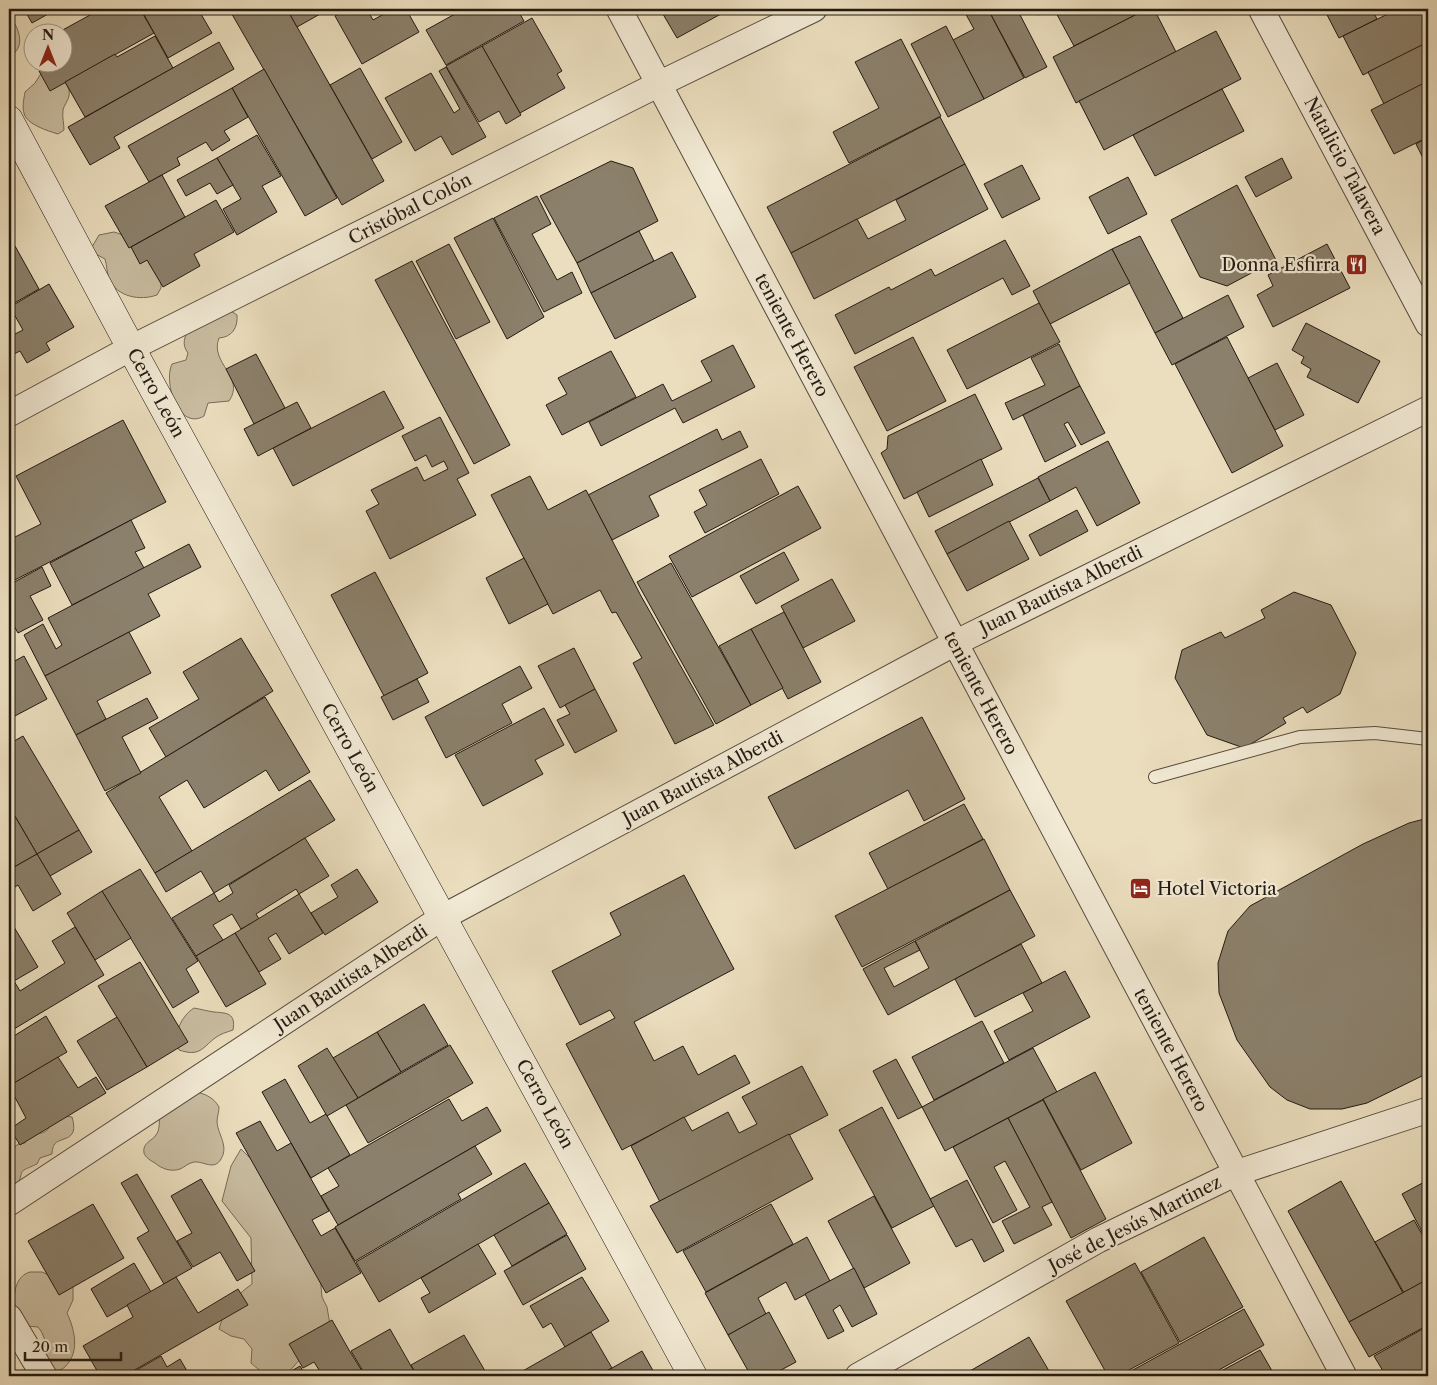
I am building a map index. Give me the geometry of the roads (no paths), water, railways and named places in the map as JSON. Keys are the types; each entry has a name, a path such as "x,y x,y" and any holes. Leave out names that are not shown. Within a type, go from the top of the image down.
{"street":[{"name":"teniente Herero","path":"619,9 1344,1376"},
{"name":"Cristóbal Colón","path":"9,414 131,348 659,84 814,9"},
{"name":"Natalicio Talavera","path":"1261,9 1428,324"},
{"name":"Cerro León","path":"9,120 131,348 694,1376"},
{"name":"Juan Bautista Alberdi","path":"9,1202 443,918 955,643 1428,409"},
{"name":"José de Jesús Martinez","path":"858,1376 1098,1240 1236,1173 1428,1110"},
{"path":"9,1317 44,1376"}],"lane":[{"path":"1155,777 1300,737 1375,733 1428,739"}],"place":[{"name":"Donna Esfirra","path":"1356,265"},
{"name":"Hotel Victoria","path":"1141,889"}]}
